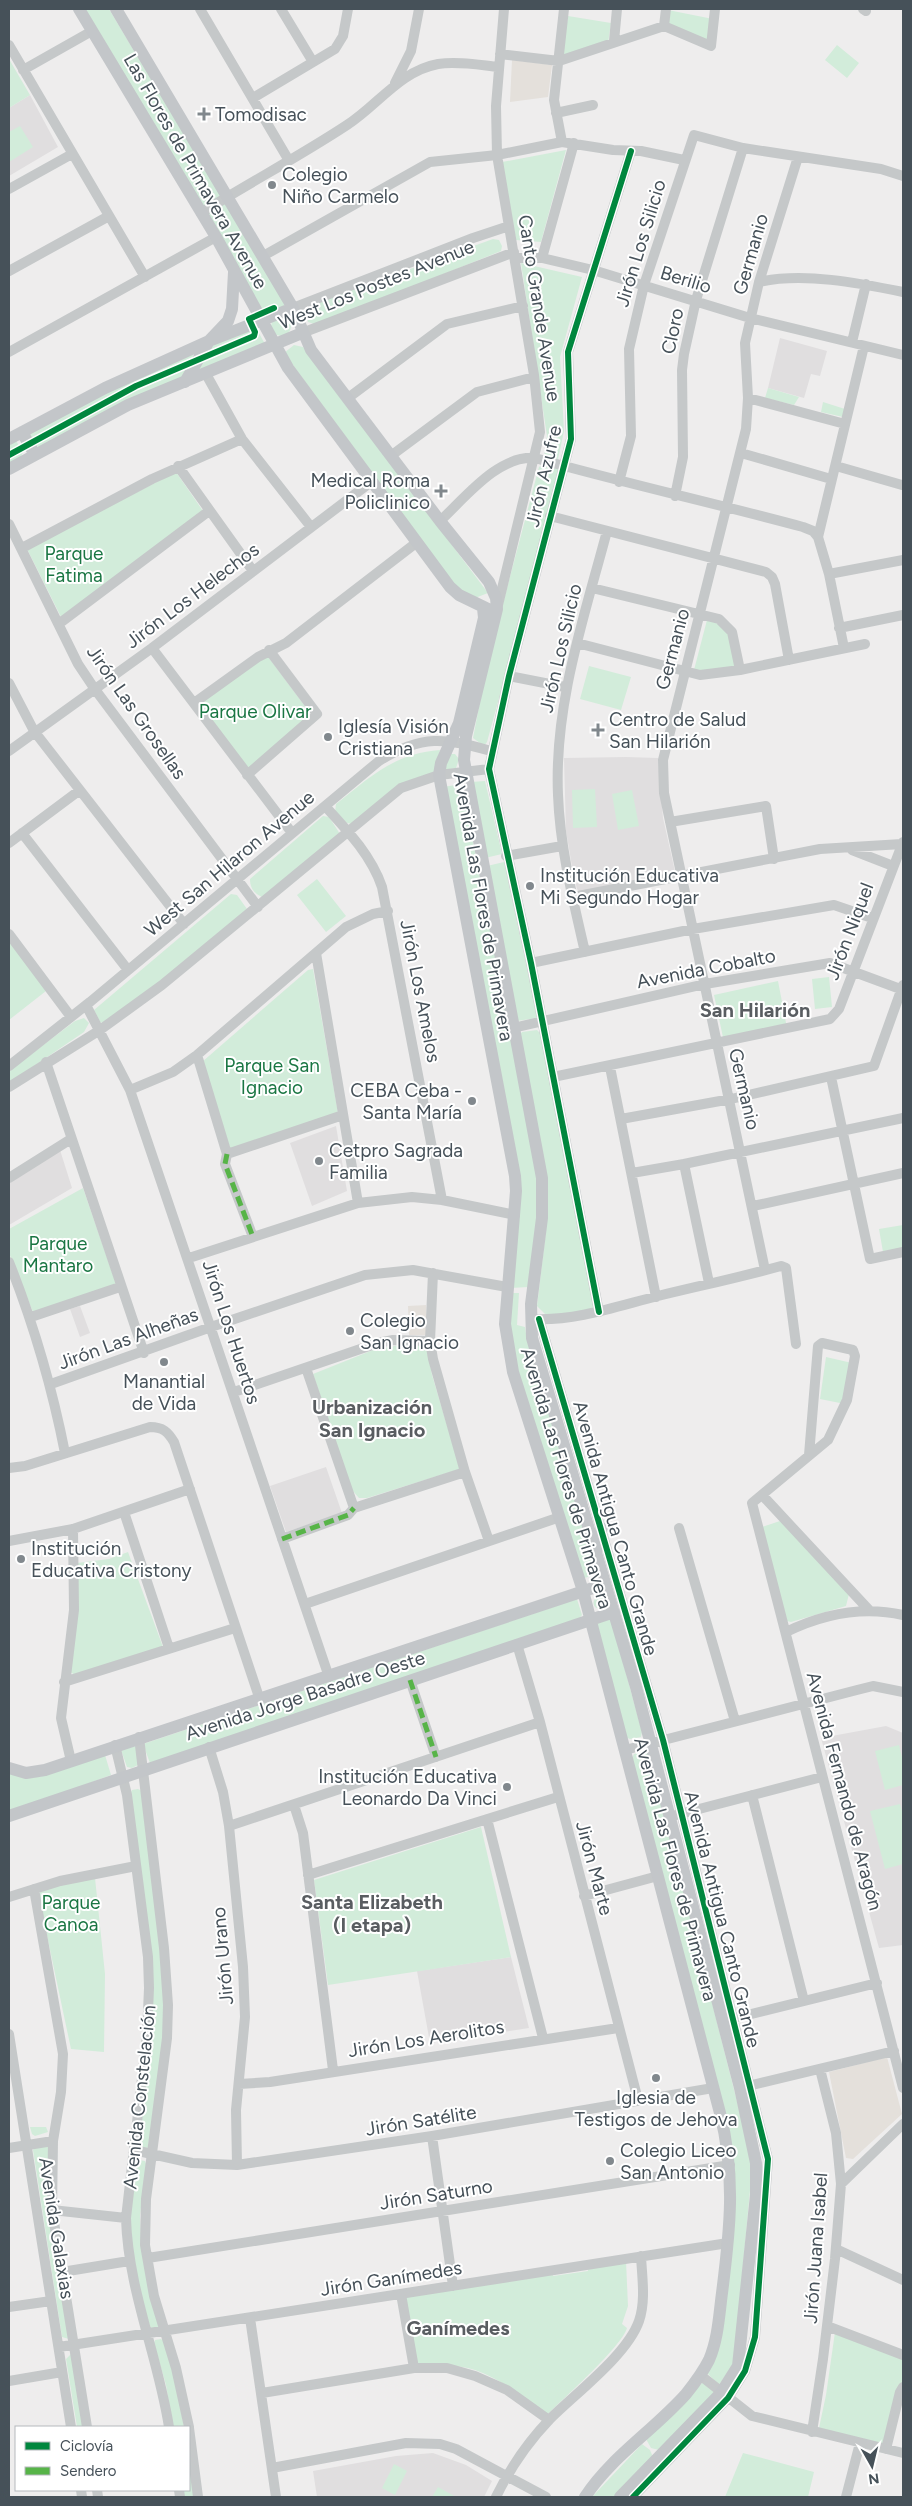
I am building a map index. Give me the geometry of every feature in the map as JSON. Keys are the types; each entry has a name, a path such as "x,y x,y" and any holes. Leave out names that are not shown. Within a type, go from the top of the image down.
{"main road":[{"name":"Las Flores de Primavera Avenue","path":"79,9 216,237 288,368 450,587 483,608"},
{"name":"Las Flores de Primavera Avenue","path":"116,9 293,308 302,333 312,350 440,521 489,582 496,598 497,609"},
{"path":"185,382 209,341 228,321 232,309 234,270"},
{"name":"West Los Postes Avenue","path":"9,439 105,388 209,341 293,308"},
{"name":"West Los Postes Avenue","path":"9,469 128,405 302,333"},
{"path":"22,432 35,455"},
{"path":"483,608 489,610 497,609"},
{"name":"Avenida Las Flores de Primavera","path":"483,608 484,618 460,723 441,763 439,775 515,1176 515,1214 505,1324 513,1372 583,1591 726,2138 730,2165 731,2214 716,2340 700,2375 685,2395 640,2438 585,2497"},
{"name":"Avenida Las Flores de Primavera","path":"497,609 465,744 465,772 536,1141 543,1195 535,1319 532,1338 605,1584 657,1742 745,2087 757,2175 740,2353 725,2396 620,2497"},
{"path":"596,1551 602,1528"},
{"name":"Avenida Jorge Basadre Oeste","path":"9,1768 26,1773 45,1770 139,1737 260,1700 605,1584"},
{"name":"Avenida Jorge Basadre Oeste","path":"9,1816 614,1612"}],"street":[{"path":"200,9 288,159"},
{"path":"282,9 313,62"},
{"path":"253,98 335,49 343,36 348,9"},
{"path":"394,84 411,51 419,9"},
{"name":"Canto Grande Avenue","path":"497,609 540,432 523,306 497,155 496,106 504,9"},
{"path":"562,142 554,100 564,9"},
{"path":"614,42 617,9"},
{"path":"664,26 666,9"},
{"path":"500,54 559,61 664,26 711,46 715,9"},
{"path":"23,70 92,31"},
{"path":"9,45 145,276"},
{"path":"201,213 349,124 394,84 437,64 461,63 499,67"},
{"path":"556,113 593,105"},
{"name":"Jirón Los Silicio","path":"620,482 631,436 628,349 644,285 684,160 694,135 743,148"},
{"path":"263,256 430,162 497,155 562,142 684,160"},
{"path":"542,258 574,143"},
{"path":"743,148 881,168 903,176"},
{"name":"Cloro","path":"675,496 684,449 682,370 696,300 743,148"},
{"name":"Jirón Azufre","path":"599,1312 531,963 506,856 489,769 491,751 564,466 572,427 568,352 631,151"},
{"path":"9,189 72,154"},
{"name":"Germanio","path":"765,1270 742,1152 664,793 663,760 746,430 748,398 744,357 750,318 759,282 798,157"},
{"path":"9,271 109,216"},
{"name":"West Los Postes Avenue","path":"293,308 473,238 509,226"},
{"path":"9,352 216,237"},
{"name":"Berilio","path":"514,255 542,258 593,270 750,318 903,355"},
{"name":"West Los Postes Avenue","path":"302,333 514,255"},
{"path":"759,282 776,278 792,278 866,284 903,292"},
{"path":"852,342 866,284"},
{"path":"348,398 447,324 523,306"},
{"path":"818,536 864,346"},
{"path":"206,374 242,438 311,526"},
{"path":"392,455 478,392 534,377"},
{"path":"748,398 845,424"},
{"path":"22,548 178,466 242,438"},
{"path":"741,453 831,479"},
{"path":"440,521 499,467 524,457 535,458 675,496 727,506 803,526 818,536 829,574 844,648"},
{"path":"178,466 253,571"},
{"path":"836,466 902,485"},
{"name":"Jirón Los Helechos","path":"9,751 34,731 152,648 371,482"},
{"path":"60,623 209,511"},
{"path":"550,516 766,572 772,577 789,660"},
{"name":"Jirón Las Grosellas","path":"9,524 60,623 78,664 236,880 258,907"},
{"name":"Jirón Los Silicio","path":"585,952 562,846 558,785 559,744 565,687 607,531"},
{"path":"194,702 269,650 286,643 416,543"},
{"path":"829,574 903,560"},
{"path":"592,588 719,619 728,625 732,632 740,670"},
{"path":"839,628 903,615"},
{"path":"577,643 700,675 740,670 865,644"},
{"path":"152,648 292,833"},
{"path":"247,775 317,714 269,650"},
{"path":"510,676 565,687"},
{"path":"9,683 34,731 184,924"},
{"name":"West San Hilaron Avenue","path":"9,1066 86,1005 292,833 393,752 415,744 451,740 491,751"},
{"path":"9,1087 46,1062 100,1030 162,985 401,788 439,775 489,769"},
{"path":"9,843 80,790"},
{"name":"Jirón Los Amelos","path":"325,806 348,831 377,872 388,911 442,1200"},
{"path":"670,822 766,806 774,859"},
{"path":"22,833 128,970"},
{"path":"573,898 820,849 903,843"},
{"name":"Jirón Niquel","path":"553,1078 830,1019 839,1009 852,969 903,843"},
{"path":"506,856 562,846"},
{"path":"849,848 893,866"},
{"path":"531,963 693,929 834,905 872,918"},
{"path":"130,1090 173,1072 197,1055 356,920 388,911"},
{"path":"9,934 71,1017"},
{"path":"316,953 358,1203"},
{"name":"Avenida Cobalto","path":"513,1028 705,984 830,962 903,988"},
{"path":"621,1119 730,1099 874,1066 903,988"},
{"name":"Jirón Los Huertos","path":"86,1005 130,1090 189,1258 329,1677"},
{"path":"197,1055 227,1154 225,1164 253,1237"},
{"path":"46,1062 120,1287 144,1353"},
{"path":"610,1067 656,1296"},
{"path":"831,1077 870,1259 903,1252"},
{"path":"227,1154 343,1115"},
{"path":"632,1173 684,1164 903,1118"},
{"path":"9,1178 71,1139"},
{"path":"684,1164 709,1283"},
{"path":"753,1206 903,1173"},
{"path":"189,1258 358,1203 412,1198 442,1200 515,1214"},
{"path":"9,1262 31,1317 51,1384 65,1453"},
{"path":"535,1319 599,1312 656,1296 781,1266 786,1268 796,1344"},
{"name":"Jirón Las Alheñas","path":"51,1384 144,1353 211,1327 366,1276 392,1271 433,1273 507,1287"},
{"path":"433,1273 430,1341 437,1377 465,1472 489,1540"},
{"path":"31,1317 120,1287"},
{"name":"Avenida Antigua Canto Grande","path":"535,1319 602,1528 657,1742"},
{"path":"234,1392 378,1343 393,1340 430,1341"},
{"path":"809,1455 818,1346 822,1343 853,1350 855,1356 847,1400 828,1440 763,1496 869,1610"},
{"path":"306,1368 354,1508"},
{"path":"9,1468 25,1466 142,1429 161,1427 174,1442 260,1700"},
{"path":"282,1539 348,1515 354,1508 465,1472"},
{"path":"9,1541 73,1529 190,1489"},
{"name":"Avenida Fernando de Aragón","path":"763,1496 752,1503 903,2088"},
{"path":"124,1512 169,1648"},
{"path":"305,1604 489,1540 560,1518"},
{"path":"679,1528 735,1721"},
{"path":"71,1761 61,1718 74,1610 73,1529"},
{"path":"786,1632 831,1616 869,1610 903,1615"},
{"path":"64,1682 235,1628"},
{"name":"Jirón Marte","path":"517,1644 540,1722 638,2100"},
{"path":"410,1680 436,1757"},
{"path":"625,1750 873,1686 903,1692"},
{"path":"229,1826 540,1722"},
{"name":"Avenida Constelación","path":"139,1737 167,1972 168,2004 167,2038 146,2199 145,2245 154,2296 166,2331 184,2399 189,2426"},
{"name":"Avenida Constelación","path":"115,1745 124,1776 148,1958 149,2012 126,2218 129,2261 163,2389 169,2426"},
{"name":"Jirón Urano","path":"209,1747 223,1792 229,1826 245,1997 236,2110 237,2165"},
{"path":"675,1815 822,1777"},
{"path":"752,1795 804,2001"},
{"path":"308,1875 558,1797"},
{"path":"294,1805 303,1833 333,2070"},
{"path":"487,1819 543,2038"},
{"path":"9,1897 60,1881 136,1866"},
{"path":"584,1896 658,1876"},
{"name":"Avenida Galaxias","path":"34,1889 53,1988 62,2054 61,2092 54,2141 52,2210 87,2426"},
{"path":"728,2020 877,1984"},
{"name":"Jirón Los Aerolitos","path":"239,2084 270,2082 333,2070 618,2028"},
{"name":"Avenida Galaxias","path":"9,2034 12,2075 26,2145 71,2426"},
{"path":"745,2087 894,2051"},
{"name":"Jirón Juana Isabel","path":"812,2432 827,2326 841,2184 836,2133 820,2068"},
{"name":"Jirón Satélite","path":"134,2150 210,2166 237,2165 432,2136 713,2088"},
{"path":"841,2184 903,2124"},
{"path":"432,2136 453,2286"},
{"path":"9,2148 54,2141"},
{"name":"Jirón Saturno","path":"148,2258 730,2165"},
{"path":"52,2210 126,2218"},
{"name":"Jirón Ganímedes","path":"58,2347 728,2243"},
{"path":"836,2248 903,2280"},
{"path":"496,2497 506,2477 527,2445 615,2356 634,2333 640,2319 643,2301 641,2256"},
{"path":"62,2272 129,2261"},
{"path":"401,2294 414,2368"},
{"path":"9,2307 51,2301"},
{"path":"250,2318 276,2497"},
{"path":"827,2326 903,2355"},
{"path":"262,2393 414,2368 447,2368 475,2376 507,2390 550,2420"},
{"path":"9,2381 62,2372"},
{"path":"700,2375 752,2416 903,2453"},
{"path":"886,2449 900,2392 903,2387"},
{"path":"633,2497 725,2396"},
{"name":"Avenida Constelación","path":"190,2436 198,2497"},
{"path":"272,2468 406,2442 421,2442 456,2449 546,2497"},
{"path":"846,2497 860,2443"}],"shaded area":[{"path":"512,60 552,65 548,97 510,102"},
{"path":"30,95 58,147 9,176 9,108"},
{"path":"780,338 827,351 820,376 811,374 804,398 768,388"},
{"path":"564,758 658,758 663,818 676,876 580,892 577,889 573,872 566,831"},
{"name":"Cetpro Sagrada Familia","path":"336,1126 347,1191 312,1206 290,1143"},
{"path":"60,1150 72,1188 9,1225 9,1183"},
{"path":"426,1305 426,1335 409,1335 408,1306"},
{"path":"80,1306 90,1333 80,1337 70,1309"},
{"path":"326,1467 342,1513 286,1532 270,1486"},
{"path":"886,1726 903,1733 903,1945 879,1948 821,1738"},
{"path":"511,1957 529,2028 430,2043 417,1971"},
{"path":"887,2057 902,2114 853,2159 846,2158 829,2072"},
{"path":"433,2453 466,2465 492,2481 484,2497 317,2497 313,2471 396,2456"}],"green space":[{"path":"85,9 109,9 285,303 283,308 265,314"},
{"path":"668,10 713,19 707,41 669,25"},
{"path":"568,16 611,23 608,43 562,55"},
{"path":"837,45 859,63 847,78 825,60"},
{"path":"9,59 30,95 9,108"},
{"path":"20,126 33,147 9,162 9,132"},
{"path":"566,150 541,242 516,240 502,162"},
{"path":"493,239 499,240 502,246 501,251 317,325 308,322 306,312 308,306"},
{"path":"521,263 582,277 560,357 564,431 558,459 544,457 547,436"},
{"path":"281,316 288,319 291,326 288,333 281,336 274,333 271,326 274,319"},
{"path":"255,326 265,344 197,372 206,348"},
{"path":"294,345 303,347 488,593 475,598 466,594 454,584 284,353"},
{"path":"196,350 182,379 40,447 35,446 30,441 30,432 106,390"},
{"path":"768,388 799,397 794,405 765,398"},
{"path":"823,402 845,409 843,417 821,412"},
{"path":"16,441 23,452 21,457 9,464 9,444"},
{"path":"542,465 558,469 561,472 487,742 484,746 473,738 488,660 539,467"},
{"name":"Parque Fatima","path":"176,472 203,511 61,617 27,549"},
{"path":"707,620 723,625 728,630 739,672 694,670"},
{"name":"Parque Olivar","path":"266,654 310,713 310,717 246,771 198,705"},
{"path":"589,666 631,677 621,710 580,699"},
{"path":"440,750 433,774 352,824 347,823 335,812 336,804 384,768 410,756"},
{"path":"451,754 455,754 459,759 456,768 444,770"},
{"path":"485,781 502,854 485,858 471,782"},
{"path":"462,784 537,1172 539,1201 529,1287 510,1288 520,1199 443,787"},
{"path":"595,789 597,827 573,828 572,790"},
{"path":"632,790 639,826 618,830 612,794"},
{"path":"323,816 329,817 340,834 264,898 256,893 251,886 250,879"},
{"path":"504,862 537,1015 536,1018 517,1021 487,866"},
{"path":"317,879 346,916 326,932 297,895"},
{"path":"231,894 237,895 247,909 162,982 103,1023 100,1022 94,1010"},
{"path":"9,940 46,991 9,1020"},
{"name":"Parque San Ignacio","path":"313,969 338,1113 231,1151 202,1062 308,970"},
{"path":"829,977 832,1007 815,1009 812,979"},
{"path":"778,981 787,1028 724,1042 714,995"},
{"path":"84,1018 89,1023 84,1032 9,1083 9,1071 75,1021"},
{"path":"537,1030 540,1033 595,1310 546,1315 537,1306 546,1231 519,1036 522,1032"},
{"name":"Parque Mantaro","path":"83,1188 116,1284 33,1312 9,1253 9,1229"},
{"path":"903,1225 903,1248 883,1252 879,1229"},
{"path":"511,1293 519,1293 517,1325 525,1327 527,1340 598,1573 582,1579 511,1350"},
{"path":"405,1344 424,1344 427,1346 432,1375 460,1469 367,1498 359,1498 352,1490 313,1374 373,1350"},
{"path":"826,1357 852,1363 845,1404 820,1399"},
{"path":"780,1521 849,1594 846,1606 791,1622 787,1621 762,1527"},
{"path":"128,1552 163,1647 77,1676 70,1672 77,1563 109,1559"},
{"path":"599,1597 605,1603 599,1609 593,1603"},
{"path":"577,1599 582,1615 578,1620 150,1763 143,1744"},
{"path":"609,1618 612,1622 642,1732 641,1737 630,1739 625,1737 596,1624"},
{"path":"899,1745 903,1761 903,1785 885,1790 875,1751"},
{"path":"135,1746 138,1749 138,1765 132,1768 127,1767 121,1750"},
{"path":"646,1751 649,1753 751,2157 752,2169 734,2362 719,2385 706,2372 735,2194 632,1758 634,1754"},
{"path":"105,1755 111,1775 9,1813 9,1772 39,1777"},
{"path":"138,1789 142,1791 163,1978 164,2036 148,2147 146,2150 138,2146 152,2014 130,1794 132,1790"},
{"path":"900,1804 903,1815 903,1864 885,1869 870,1811"},
{"path":"481,1827 511,1957 328,1985 314,1880"},
{"name":"Parque Canoa","path":"95,1878 105,1974 104,2052 71,2049 38,1893 68,1882"},
{"path":"30,2127 46,2127 48,2132 35,2136 32,2134"},
{"path":"48,2145 69,2339 62,2337 33,2150 36,2146"},
{"path":"139,2160 145,2161 146,2164 140,2216 141,2239 159,2326 157,2329 151,2329 141,2300 128,2225 135,2163"},
{"path":"626,2261 628,2306 622,2324 627,2328 623,2336 604,2359 548,2414 522,2395 475,2370 453,2366 416,2364 404,2297 552,2272 553,2276 588,2271 588,2266"},
{"path":"835,2332 903,2359 903,2385 884,2444 819,2428"},
{"path":"161,2339 164,2341 173,2369 184,2426 173,2426 166,2385 154,2343 155,2340"},
{"path":"71,2354 84,2426 77,2426 66,2359"},
{"path":"703,2382 715,2392 659,2450 651,2448 646,2439"},
{"path":"642,2444 650,2450 653,2457 616,2497 592,2497"},
{"path":"743,2453 814,2472 808,2497 725,2497"},
{"path":"190,2462 195,2497 184,2497 183,2491 190,2491"},
{"path":"394,2464 407,2471 395,2495 382,2488"},
{"path":"438,2487 456,2497 432,2497"}],"marked path":[{"path":"227,1154 225,1164 253,1237"},
{"path":"282,1539 348,1515 354,1508"},
{"path":"410,1680 436,1757"}],"cycle path":[{"path":"599,1312 531,963 489,769 509,676 571,439 568,352 631,151"},
{"path":"9,455 136,386 254,336 255,332 249,319 274,308"},
{"path":"539,1319 663,1740 768,2159 755,2337 745,2371 728,2398 633,2497"}],"place":[{"name":"Tomodisac","path":"204,114"},
{"name":"Colegio Niño Carmelo","path":"272,185"},
{"name":"Medical Roma Policlinico","path":"441,491"},
{"name":"Centro de Salud San Hilarión","path":"598,730"},
{"name":"Iglesía Visión Cristiana","path":"328,737"},
{"name":"Institución Educativa Mi Segundo Hogar","path":"530,886"},
{"name":"CEBA Ceba - Santa María","path":"472,1101"},
{"name":"Cetpro Sagrada Familia","path":"319,1161"},
{"name":"Colegio San Ignacio","path":"350,1331"},
{"name":"Manantial de Vida","path":"164,1362"},
{"name":"Institución Educativa Cristony","path":"21,1559"},
{"name":"Institución Educativa Leonardo Da Vinci","path":"507,1787"},
{"name":"Iglesia de Testigos de Jehova","path":"656,2078"},
{"name":"Colegio Liceo San Antonio","path":"610,2161"}],"district":[{"name":"San Hilarión","path":"755,1010"},
{"name":"Urbanización San Ignacio","path":"372,1418"},
{"name":"Santa Elizabeth (I etapa)","path":"372,1914"},
{"name":"Ganímedes","path":"458,2328"}]}
